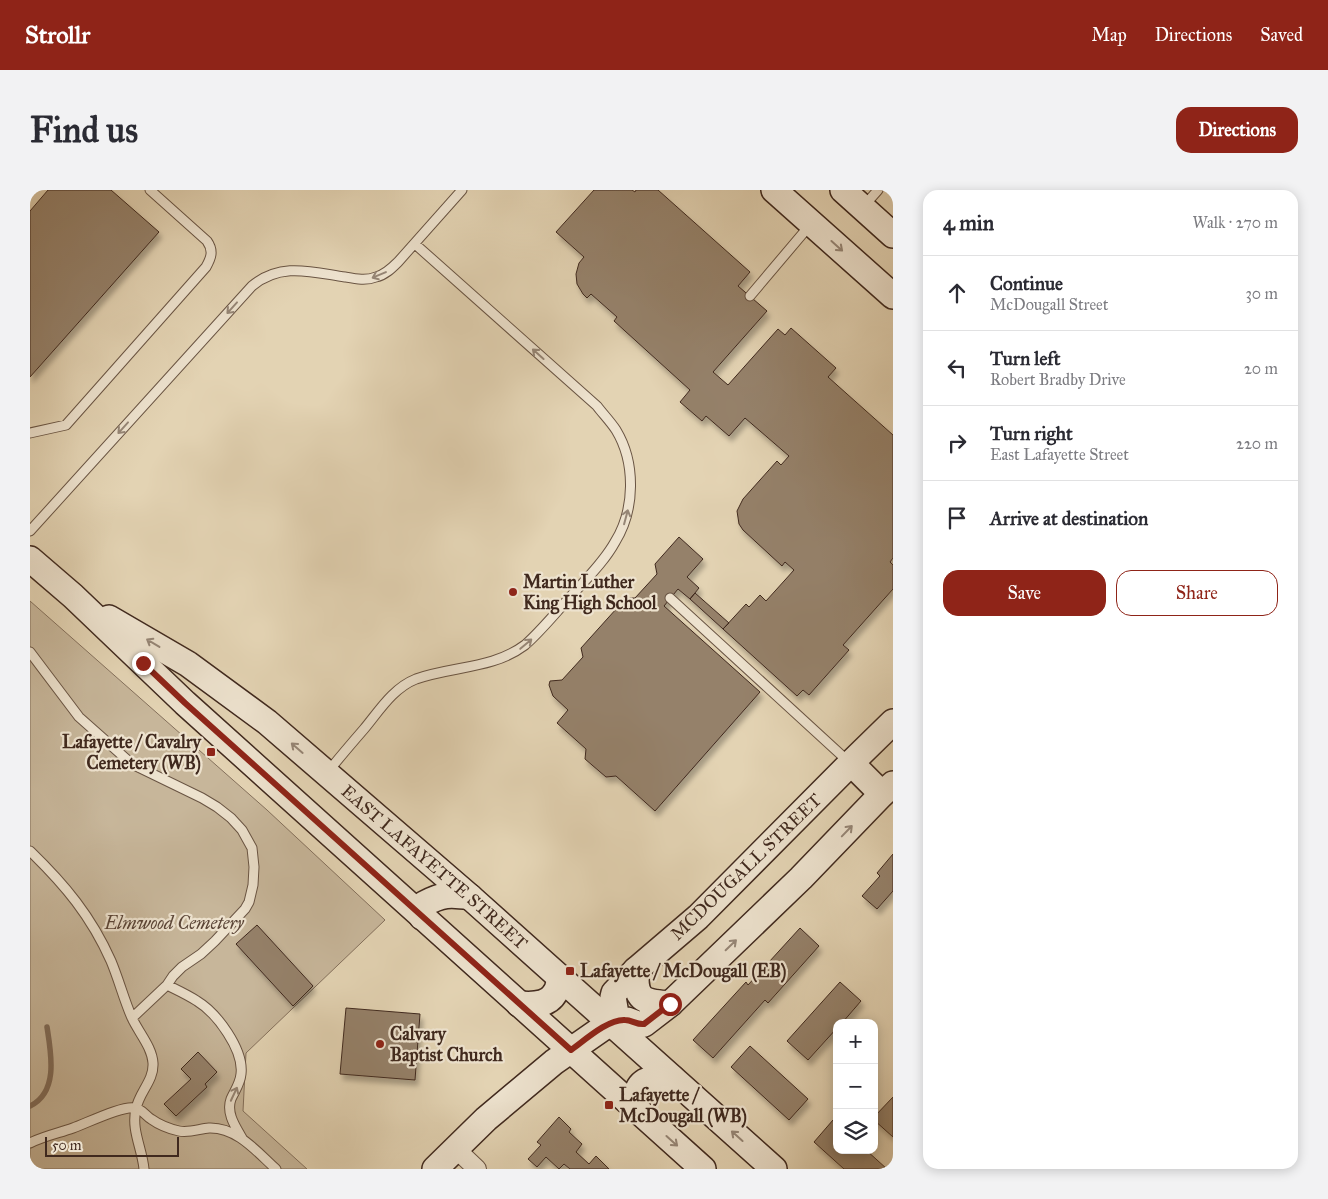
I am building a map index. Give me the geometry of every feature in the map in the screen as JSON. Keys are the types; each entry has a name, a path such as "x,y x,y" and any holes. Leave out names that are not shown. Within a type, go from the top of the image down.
{"street":[{"path":"774,190 893,296"},
{"path":"843,190 871,199 893,235"},
{"name":"EAST LAFAYETTE STREET","path":"30,559 73,596 185,703 704,1169"},
{"name":"EAST LAFAYETTE STREET","path":"73,596 188,664 267,722 470,897 774,1169"},
{"name":"MCDOUGALL STREET","path":"610,1023 616,1014 614,993 636,970 698,917 893,722"},
{"path":"435,1169 486,1119 571,1050 610,1023 627,1020 640,1025 644,1024 670,1004 801,878 888,789 850,763"},
{"path":"422,917 424,904 435,898 450,894 470,897"},
{"path":"636,970 637,990 642,997 649,1002 670,1004"},
{"path":"519,1004 533,1006 546,1002 555,994 560,978"},
{"path":"636,1108 637,1091 645,1081 654,1078 672,1078"},
{"path":"456,1149 477,1169"}],"lane":[{"path":"30,433 66,425 206,267 210,260 212,252 207,241 150,190"},
{"path":"30,531 258,281 276,272 291,270 363,279 377,277 390,270 462,190"},
{"path":"750,296 811,223"},
{"path":"326,774 399,689 416,679 483,664 508,656 525,645 606,557 622,531 626,519 630,474 623,446 616,431 602,412 415,244"},
{"path":"670,598 850,763"},
{"path":"30,652 79,717 132,764 217,807 242,830 252,848 253,885 245,909 208,948 177,971 167,985 132,1018"},
{"path":"30,851 74,897 94,926 111,961 132,1018 152,1055 153,1071 140,1096 134,1118 134,1128 144,1169"},
{"path":"167,985 198,1001 222,1025 235,1047 240,1061 240,1082 230,1106 232,1122 242,1138 276,1169"},
{"path":"30,1143 45,1136 128,1108 136,1108 150,1119 174,1130 183,1132 210,1128 224,1130 242,1138"}],"green space":[{"name":"Elmwood Cemetery","path":"30,601 267,810 385,920 246,1053 243,1111 307,1169 30,1169"}],"building":[{"path":"48,190 111,190 159,232 30,377 30,211"},
{"path":"594,190 632,190 635,192 636,190 658,190 750,272 738,286 767,311 713,372 728,385 778,329 785,335 791,328 836,368 828,377 893,435 893,558 890,562 893,565 893,589 843,645 849,650 809,695 803,690 797,696 723,629 746,604 749,607 760,595 766,601 794,570 785,562 782,566 743,530 739,524 737,511 743,499 777,461 781,465 789,456 745,418 729,436 706,416 702,421 680,402 690,390 614,321 617,317 591,294 587,298 583,294 577,284 576,274 579,263 584,257 556,232"},
{"path":"679,537 703,559 687,577 699,588 690,599 678,589 664,606 760,692 655,811 616,776 606,777 585,759 586,749 557,723 568,710 553,696 549,685 550,681 562,680 583,657 581,648 626,598 635,598 657,574 655,564"},
{"path":"695,593 729,623 723,629 690,599"},
{"path":"893,854 893,891 877,909 862,896 880,876 877,873"},
{"path":"257,925 313,986 293,1006 236,944"},
{"path":"800,928 819,946 768,1003 765,1000 713,1058 693,1040 746,982 748,985"},
{"path":"840,982 861,1001 845,1019 833,1019 833,1032 808,1060 787,1041"},
{"name":"Calvary Baptist Church","path":"346,1008 420,1014 415,1080 340,1074"},
{"path":"750,1046 808,1099 789,1120 731,1067"},
{"path":"198,1052 217,1072 205,1084 207,1087 176,1116 164,1104 191,1079 181,1069"},
{"path":"893,1097 893,1137 878,1124 878,1113"},
{"path":"559,1117 571,1129 569,1132 582,1144 576,1152 589,1164 596,1156 609,1169 570,1169 564,1164 559,1169 546,1157 537,1167 528,1159 541,1145 537,1142"},
{"path":"833,1120 833,1154 870,1154 887,1169 844,1169 814,1142"}],"waterway":[{"path":"30,1106 39,1100 49,1082 51,1060 47,1027"}],"place":[{"name":"Martin Luther King High School","path":"513,592"},
{"name":"Lafayette / Cavalry Cemetery (WB)","path":"211,752"},
{"name":"Lafayette / McDougall (EB)","path":"570,971"},
{"name":"Calvary Baptist Church","path":"380,1044"},
{"name":"Lafayette / McDougall (WB)","path":"609,1105"}],"route":[{"path":"143,663 185,703 571,1050 610,1023 627,1020 640,1025 644,1024 670,1004"}]}
